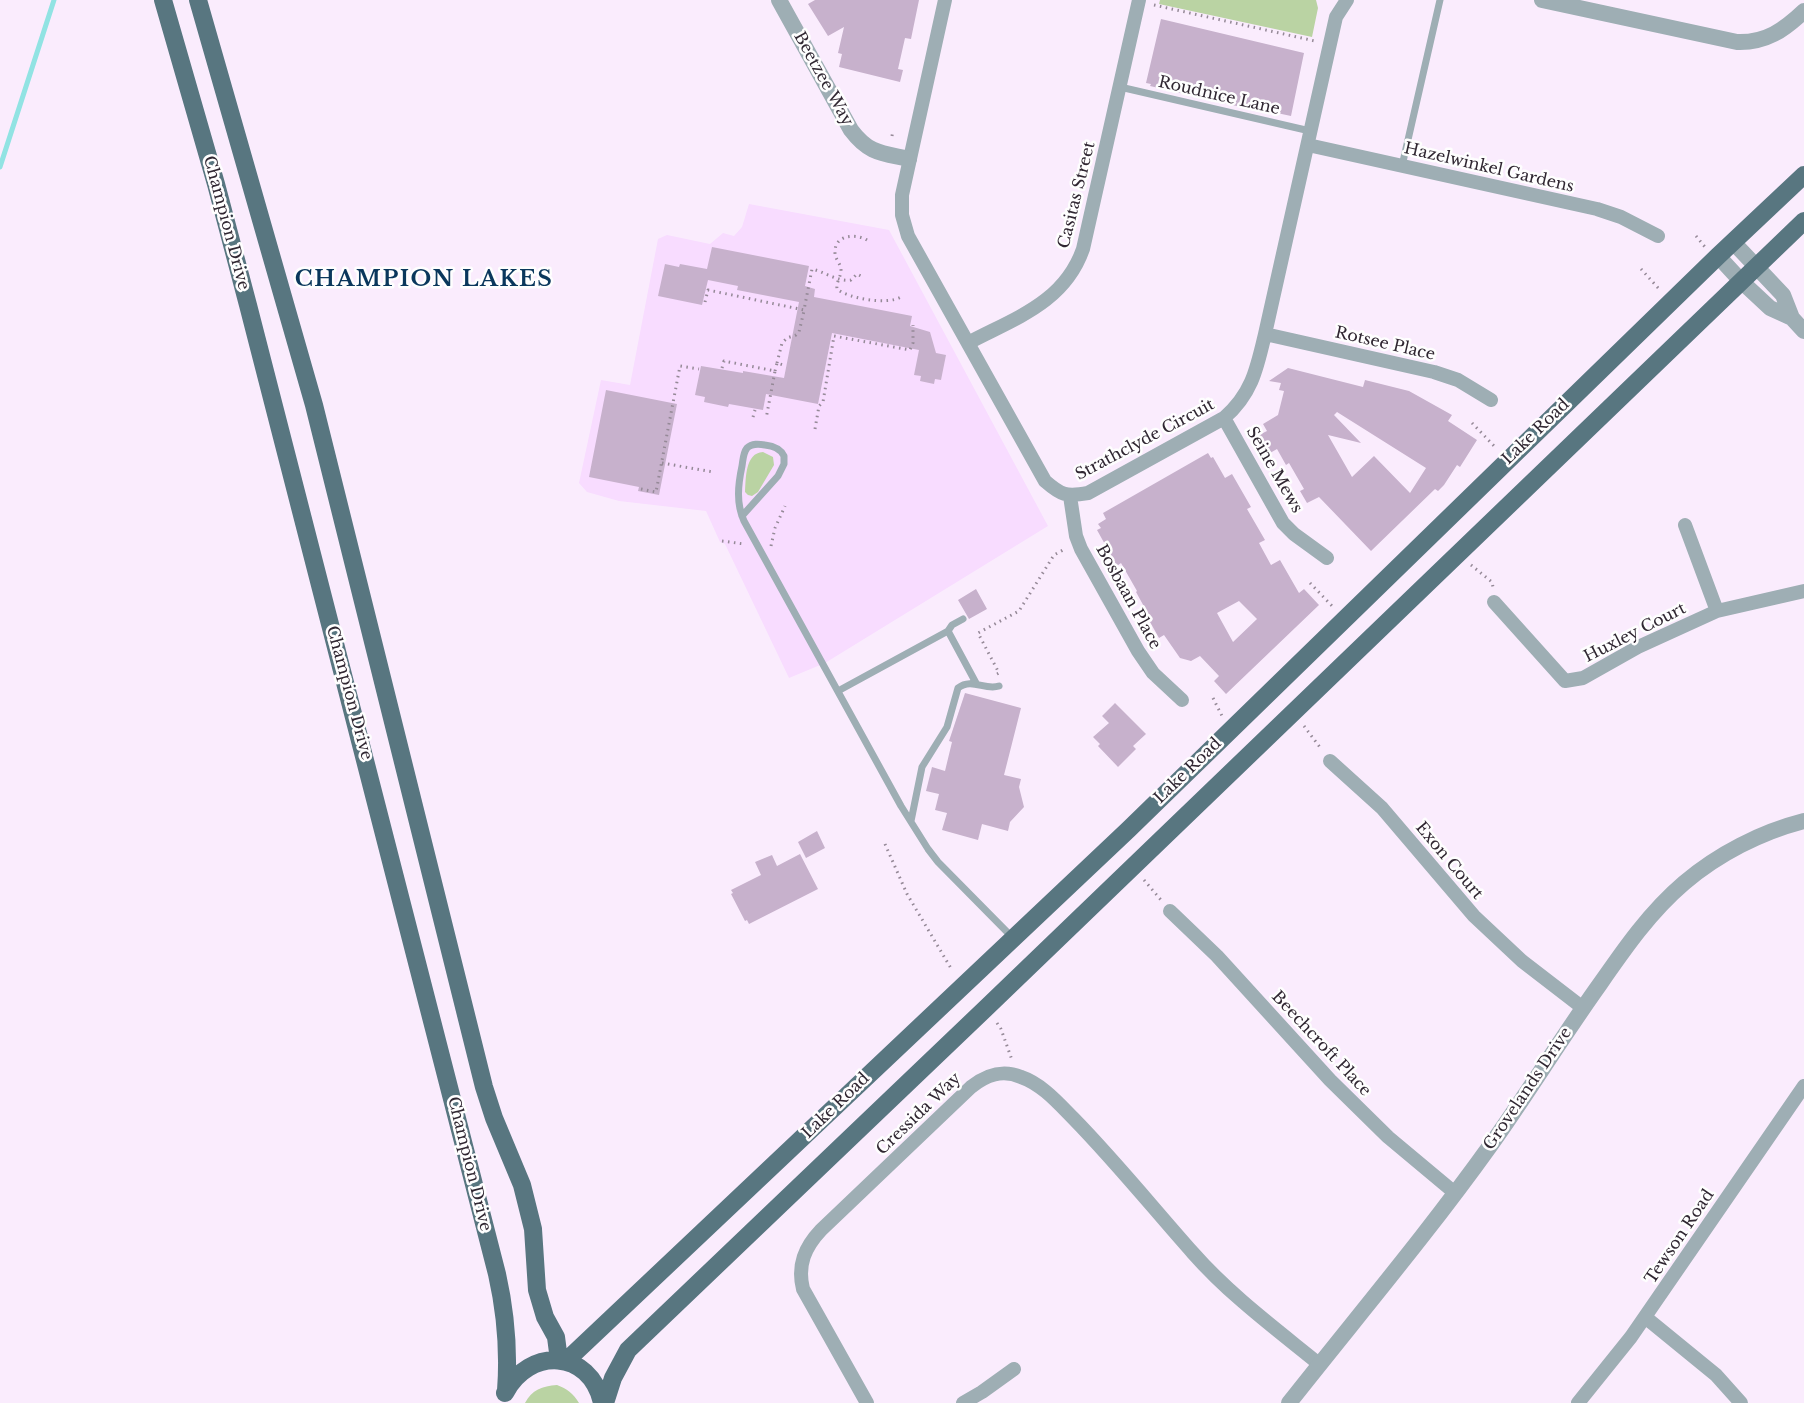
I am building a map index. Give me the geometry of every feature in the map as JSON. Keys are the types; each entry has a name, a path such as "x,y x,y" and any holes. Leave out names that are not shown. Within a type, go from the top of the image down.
{"main road":[{"name":"Champion Drive","path":"162,0 216,184 245,294 497,1274 505,1307 508,1335 503,1397"},
{"name":"Champion Drive","path":"198,0 315,405 484,1086 494,1118 522,1185 533,1229 537,1290 545,1317 556,1337 562,1361"},
{"name":"Lake Road","path":"562,1361 1128,830 1713,253 1734,242 1804,175"},
{"name":"Lake Road","path":"604,1403 613,1378 628,1350 1804,221"},
{"path":"1013,939 1034,962"},
{"path":"503,1397 515,1378 527,1368 543,1362 562,1361 581,1368 588,1374 599,1390 604,1403"}],"street":[{"name":"Beetzee Way","path":"779,0 851,130 860,142 871,150 909,159"},
{"name":"Strathclyde Circuit","path":"945,0 909,159 902,199 902,215 908,236 1045,481 1057,491 1070,496 1088,493 1224,418 1236,408 1255,378 1336,17 1347,0"},
{"name":"Casitas Street","path":"968,343 1045,302 1059,291 1077,266 1083,249 1139,0"},
{"name":"Strathclyde Circuit","path":"1332,0 1336,17"},
{"path":"1542,0 1737,42 1756,41 1775,35 1804,11"},
{"name":"Hazelwinkel Gardens","path":"1310,138 1402,166 1597,209 1621,217 1658,236"},
{"path":"1734,242 1783,295 1792,318 1804,331"},
{"path":"1713,253 1770,308 1792,318"},
{"name":"Rotsee Place","path":"1265,334 1434,372 1458,380 1491,400"},
{"name":"Seine Mews","path":"1224,418 1283,523 1327,558"},
{"name":"Bosbaan Place","path":"1070,496 1076,536 1087,559 1153,673 1182,700"},
{"path":"1685,525 1717,611"},
{"name":"Huxley Court","path":"1494,602 1564,681 1583,678 1638,647 1717,611 1804,591"},
{"name":"Exon Court","path":"1330,761 1382,808 1474,916 1522,961 1583,1008"},
{"name":"Grovelands Drive","path":"1288,1403 1491,1145 1631,939 1652,914 1685,882 1737,847 1764,834 1804,821"},
{"name":"Beechcroft Place","path":"1170,911 1216,956 1330,1080 1388,1137 1455,1193"},
{"name":"Cressida Way","path":"867,1403 803,1289 801,1275 805,1250 821,1230 971,1087 985,1077 994,1074 1012,1074 1023,1077 1041,1088 1059,1104 1110,1155 1194,1254 1265,1321 1319,1364"},
{"name":"Tewson Road","path":"1578,1403 1645,1317 1804,1086"},
{"path":"1645,1317 1716,1375 1741,1403"},
{"path":"963,1403 1014,1369"}],"lane":[{"path":"1402,166 1440,0"},
{"name":"Roudnice Lane","path":"1120,87 1310,138"},
{"path":"742,516 782,469 784,456 780,450 760,444 746,449 738,488 738,505 742,516 928,849 1013,939"},
{"path":"838,691 948,631 963,619"},
{"path":"948,631 976,683"},
{"path":"911,821 916,786 922,767 947,727 958,688 966,683 976,683 992,688 999,686"}],"path":[{"path":"1154,5 1315,41"},
{"path":"892,136 893,130"},
{"path":"867,240 853,236 842,238 837,242 835,253 841,271 837,289 850,296 880,300 896,300 901,297"},
{"path":"1696,236 1713,253"},
{"path":"766,419 775,370 784,340 799,332 812,269 828,273 838,280 849,280 856,274 863,277"},
{"path":"1641,269 1664,293"},
{"path":"705,302 708,290 804,310"},
{"path":"815,429 819,406 823,402 834,336 910,350 913,343 913,325"},
{"path":"722,368 724,361 775,370"},
{"path":"777,363 786,366"},
{"path":"641,489 656,492 680,366 699,369"},
{"path":"753,417 755,410"},
{"path":"1472,423 1499,452"},
{"path":"662,463 713,472"},
{"path":"770,551 776,525 785,506"},
{"path":"722,541 750,545"},
{"path":"995,676 999,673 978,633 1019,610 1054,555 1072,545"},
{"path":"1467,562 1492,582 1494,602"},
{"path":"1310,583 1335,610"},
{"path":"1214,698 1223,718"},
{"path":"1302,723 1330,761"},
{"path":"885,844 907,894 952,970"},
{"path":"1141,876 1170,911"},
{"path":"993,1018 1001,1029 1013,1062"}],"shaded area":[{"path":"749,204 889,230 1048,526 825,663 789,678 725,544 720,542 706,511 619,501 587,492 579,483 601,380 630,385 658,239 667,235 710,244 723,233 734,236 742,227"}],"green space":[{"path":"1160,0 1316,0 1318,8 1312,37 1159,4"},
{"path":"763,452 773,457 774,465 758,492 752,496 748,495 745,492 746,473 750,461 757,453"},
{"path":"557,1385 570,1392 579,1403 525,1403 538,1390"}],"building":[{"path":"815,0 919,0 911,39 905,38 898,69 903,70 900,82 839,67 842,54 838,53 844,27 828,36 808,4"},
{"path":"1161,19 1304,53 1291,116 1277,113 1276,115 1150,86 1151,84 1146,83"},
{"path":"712,247 809,266 805,286 815,289 814,297 912,316 910,326 930,332 936,353 946,355 941,380 935,379 934,384 920,381 921,376 914,375 919,350 832,333 818,404 766,394 763,410 704,402 705,397 695,395 701,366 784,378 799,302 737,290 738,286 708,280 702,305 658,296 665,264 707,269"},
{"path":"1288,368 1363,387 1365,380 1409,391 1452,415 1448,421 1477,440 1460,467 1457,465 1444,485 1438,491 1435,489 1371,551 1319,497 1307,503 1300,491 1304,489 1289,463 1286,465 1277,449 1270,453 1259,435 1267,431 1263,424 1278,415 1284,391 1279,390 1281,383 1269,381","holes":["1337,412 1426,468 1410,493 1374,456 1352,477 1328,435 1361,443 1334,415"]},
{"path":"606,390 677,404 659,495 638,491 639,487 589,477"},
{"path":"1208,453 1211,458 1213,457 1225,478 1232,474 1251,507 1247,509 1265,540 1259,543 1271,565 1280,560 1299,593 1304,589 1319,605 1226,694 1214,681 1219,676 1200,656 1191,661 1180,658 1164,635 1159,638 1121,563 1117,566 1097,530 1101,528 1098,524 1106,519 1103,513","holes":["1239,601 1257,619 1233,642 1217,613"]},
{"path":"976,589 987,609 969,619 958,600"},
{"path":"965,693 1021,708 1004,775 1021,779 1019,787 1024,807 1010,822 1008,831 982,824 978,840 942,830 947,813 935,810 939,794 926,791 932,767 945,771 952,742 949,741"},
{"path":"1115,703 1146,734 1133,746 1136,749 1118,767 1098,746 1100,744 1093,737 1109,723 1102,716"},
{"path":"817,831 825,848 806,858 798,842"},
{"path":"800,854 818,889 749,924 747,920 745,921 731,890 761,875 755,862 772,855 777,866"}],"waterway":[{"path":"0,167 54,0"}],"district":[{"name":"CHAMPION LAKES","path":"424,280"}]}
